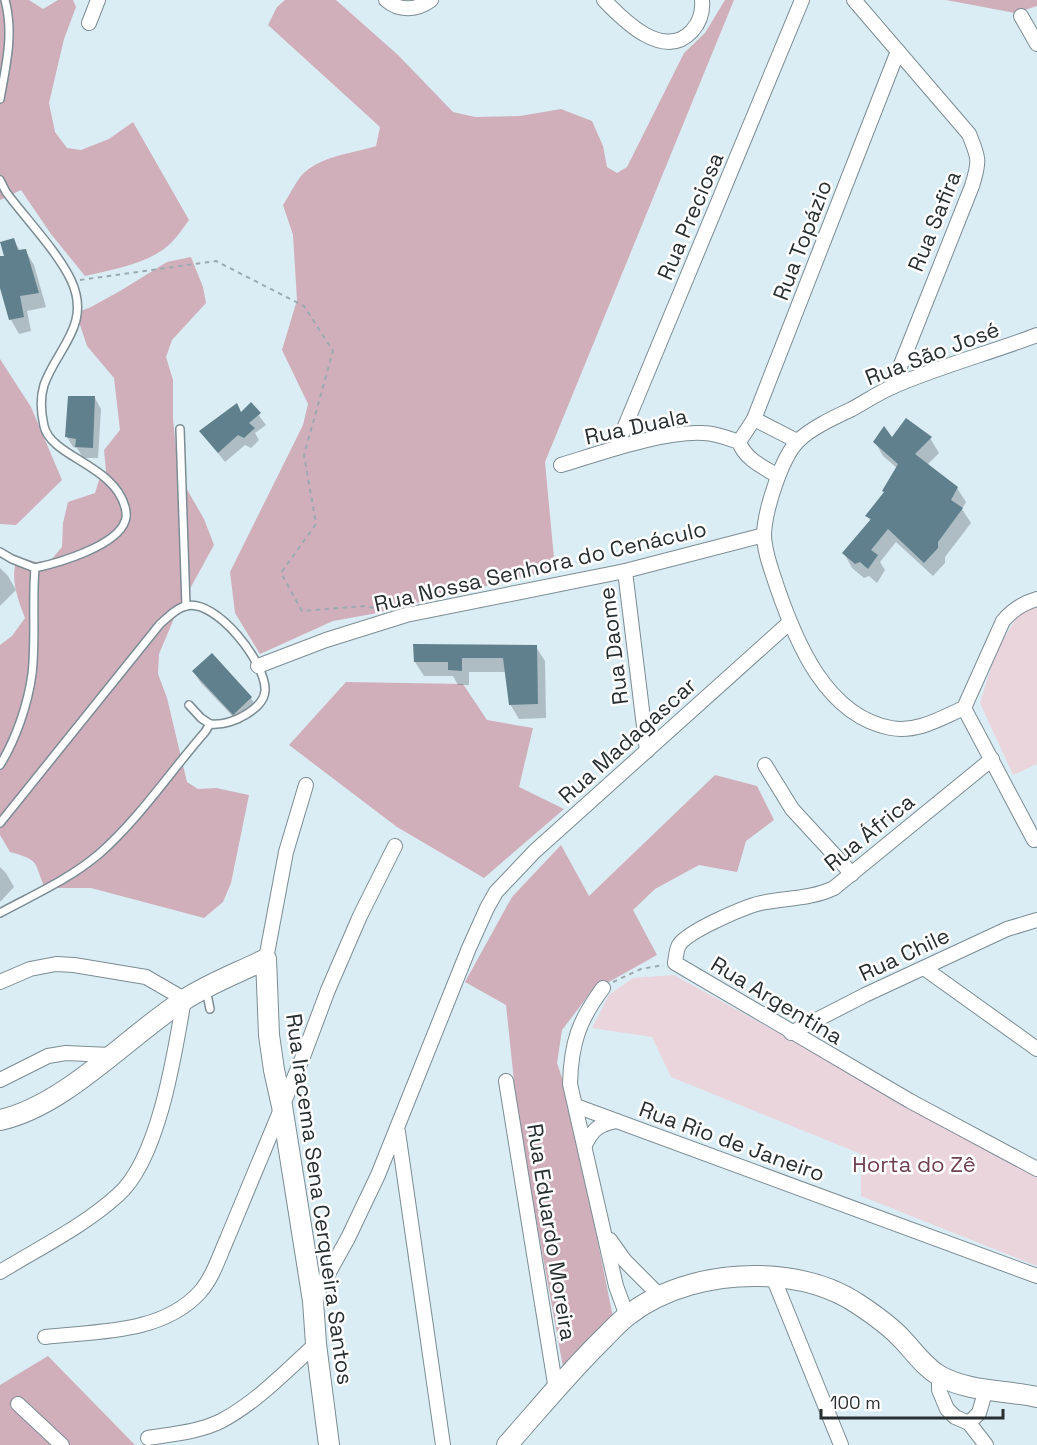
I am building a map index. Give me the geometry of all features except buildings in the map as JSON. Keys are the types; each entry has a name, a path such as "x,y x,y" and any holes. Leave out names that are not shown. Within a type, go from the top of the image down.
{"main road":[{"path":"0,1120 20,1116 61,1092 184,999 266,960"},
{"name":"Rua Iracema Sena Cerqueira Santos","path":"266,960 269,1035 274,1075 282,1106 313,1301 329,1445"},
{"path":"507,1445 585,1356 627,1316 660,1296 687,1285 746,1276 800,1280 820,1285 858,1304 900,1336 926,1365 939,1375 959,1383 1037,1397"}],"street":[{"path":"89,22 98,0"},
{"path":"386,0 396,6 413,8 420,7 431,0"},
{"path":"604,0 631,24 662,42 682,39 688,35 697,25 705,2"},
{"name":"Rua Preciosa","path":"616,448 802,0"},
{"name":"Rua Safira","path":"854,0 969,134 978,156 978,167 892,387"},
{"path":"1021,16 1037,44"},
{"name":"Rua Topázio","path":"740,442 754,419 898,51"},
{"name":"Rua São José","path":"964,708 924,725 908,729 892,729 861,717 845,707 828,688 804,652 789,623 771,568 764,535 778,476 797,441 829,420 892,387 1037,335"},
{"path":"754,419 797,441"},
{"name":"Rua Duala","path":"561,465 616,448 685,434 704,433 740,442"},
{"path":"740,442 742,448 753,460 778,476"},
{"name":"Rua Nossa Senhora do Cenáculo","path":"258,666 326,640 406,615 625,571 764,535"},
{"name":"Rua Daome","path":"625,571 646,751"},
{"path":"1034,840 964,708 1003,621 1021,604 1037,599"},
{"name":"Rua Madagascar","path":"313,1301 348,1238 397,1131 469,948 496,892 535,851 789,623"},
{"name":"Rua África","path":"675,963 680,944 702,928 758,904 826,891 852,874 992,759"},
{"path":"765,765 792,809 852,874"},
{"name":"Rua Iracema Sena Cerqueira Santos","path":"266,960 286,852 306,785"},
{"path":"45,1337 122,1329 153,1323 188,1303 201,1291 211,1275 304,1054 328,990 395,846"},
{"name":"Rua Chile","path":"791,1033 1007,929 1037,920"},
{"name":"Rua Argentina","path":"675,963 910,1101 1037,1169"},
{"path":"0,982 30,969 56,964 74,965 146,977 184,999 156,1130 132,1178 120,1194 85,1220 0,1272"},
{"path":"924,968 1037,1049"},
{"path":"603,988 587,1009 578,1031 570,1060 570,1084 606,1233 616,1286 627,1316"},
{"path":"0,1080 48,1056 66,1053 110,1055"},
{"path":"274,1075 288,1070 304,1054"},
{"name":"Rua Eduardo Moreira","path":"506,1081 556,1390"},
{"name":"Rua Rio de Janeiro","path":"576,1106 1037,1276"},
{"name":"Rua Rio de Janeiro","path":"585,1145 594,1130 602,1124 616,1122"},
{"path":"397,1131 443,1445"},
{"path":"257,1164 273,1150 288,1144"},
{"path":"606,1233 625,1261 660,1296"},
{"path":"773,1277 841,1445"},
{"path":"148,1438 198,1429 221,1420 250,1401 316,1344"},
{"path":"939,1375 939,1390 947,1409 955,1417 969,1423 986,1445"},
{"path":"969,1423 979,1413 986,1389"},
{"path":"18,1404 62,1445"}],"lane":[{"path":"0,99 8,58 10,18 5,0"},
{"path":"0,180 6,192 58,260 71,281 77,312 72,336 48,375 43,388 41,401 45,429 57,444 98,470 122,499 126,511 125,521 117,532 101,545 80,554 35,568 0,552"},
{"path":"180,429 186,606"},
{"path":"0,765 13,738 32,674 32,591 35,568"},
{"path":"0,823 160,624 173,612 186,606 206,608 223,619 258,666 264,681 265,692 261,702 254,710 239,718 219,724 210,723 201,718 189,705"},
{"path":"0,913 59,884 99,853 138,813 210,723"},
{"path":"206,989 210,1009"}],"path":[{"path":"71,281 216,261 304,306 333,351 304,455 316,524 280,573 302,611 364,606 406,615"},
{"name":"Rua Argentina","path":"603,988 641,969 675,963"}],"green space":[{"path":"1037,607 1037,764 1013,775 980,703 997,649 1020,612"},
{"name":"Horta do Zê","path":"674,975 1037,1176 1037,1266 861,1196 861,1154 671,1077 652,1037 592,1028 609,995 633,978"}],"shaded area":[{"path":"0,0 29,0 43,9 58,0 73,0 76,7 64,39 49,103 55,132 67,148 81,150 109,139 133,122 189,220 174,240 162,250 131,265 85,276 51,234 21,190 0,200"},
{"path":"285,0 336,0 398,55 453,112 475,117 520,116 561,109 592,121 603,146 607,167 617,173 627,167 684,53 705,33 725,0 734,0 545,462 555,569 372,614 333,621 260,654 235,613 230,572 303,425 308,404 282,350 297,300 293,235 283,205 298,179 308,169 336,156 376,146 380,127 268,25 277,7"},
{"path":"946,0 1037,0 1037,6 1015,13"},
{"path":"191,257 203,287 206,303 172,340 166,357 173,380 173,419 177,458 185,486 204,519 214,545 175,616 159,654 158,674 167,698 187,782 198,789 216,788 249,795 231,883 223,902 204,918 91,888 45,888 32,860 10,852 0,835 0,645 12,636 25,618 15,587 16,563 19,557 36,562 51,560 62,547 63,523 68,502 95,493 100,477 106,471 104,450 120,430 114,378 87,346 76,313 120,291 167,262"},
{"path":"0,359 31,407 62,480 16,525 0,524"},
{"path":"346,682 463,684 487,720 533,728 519,787 564,809 484,878 397,827 289,745"},
{"path":"715,775 757,786 774,820 746,841 737,872 699,865 655,889 633,910 657,955 591,992 562,1030 557,1063 568,1095 613,1317 563,1367 518,1119 506,1005 465,982 512,897 561,845 589,896"},
{"path":"48,1356 135,1445 0,1445 0,1385"}]}
